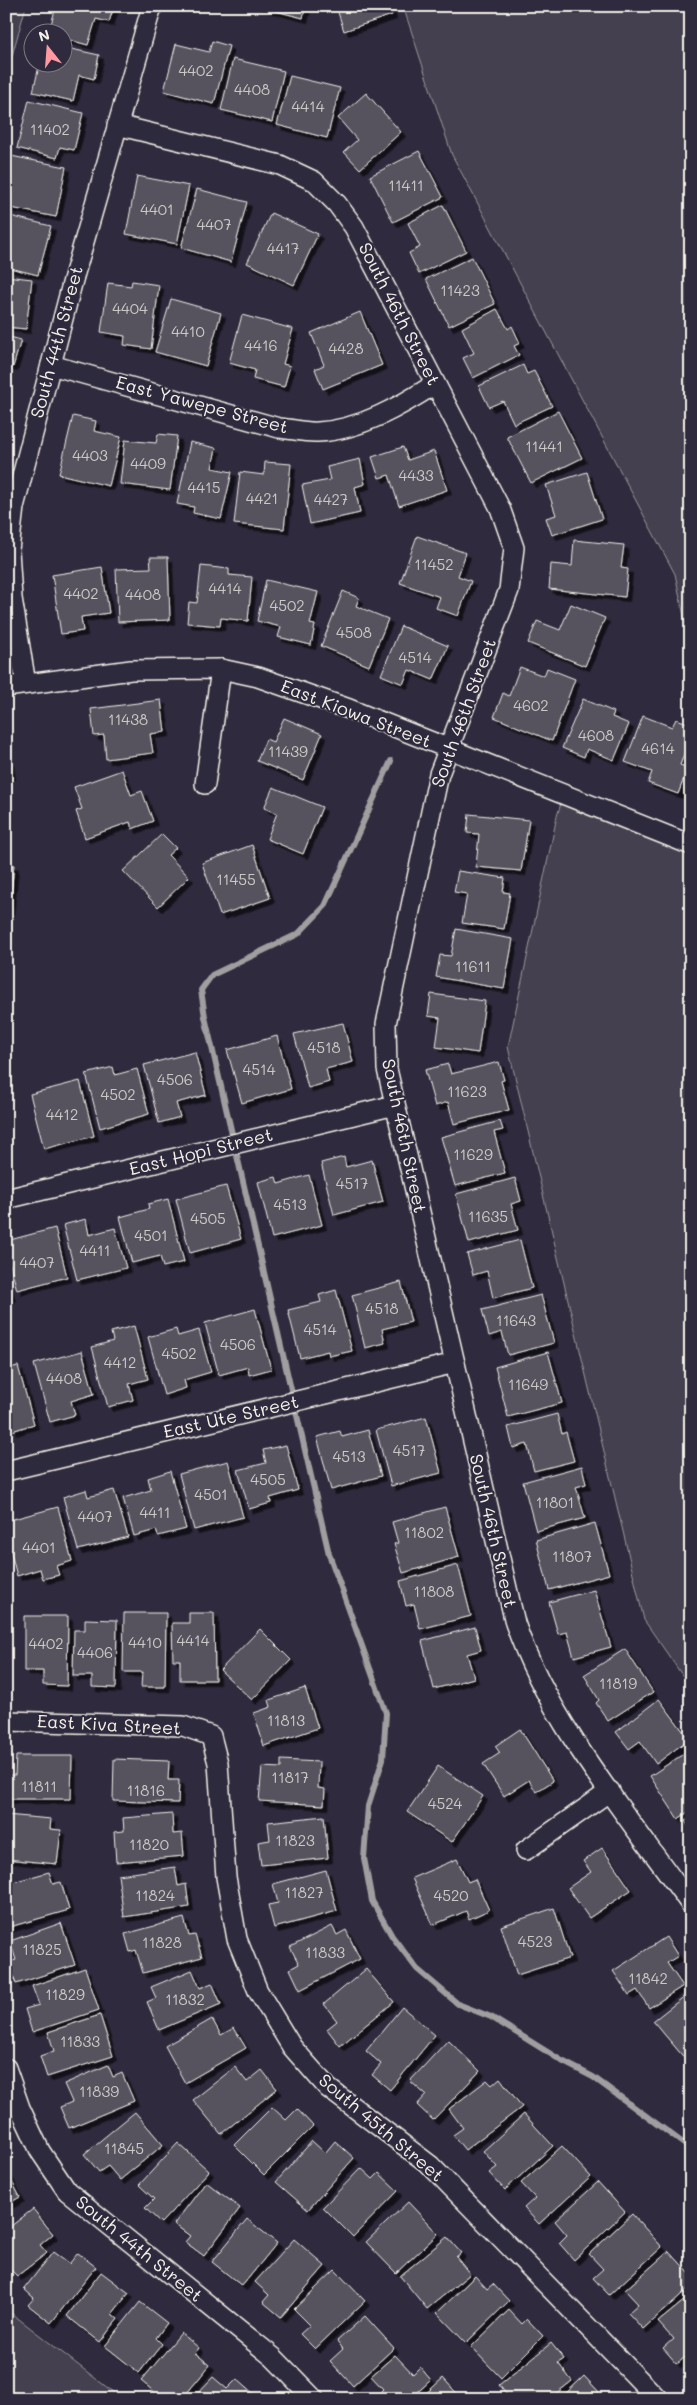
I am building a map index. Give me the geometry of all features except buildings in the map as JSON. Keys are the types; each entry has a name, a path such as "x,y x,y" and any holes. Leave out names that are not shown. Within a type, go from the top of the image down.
{"street":[{"name":"South 44th Street","path":"26,684 12,598 9,550 14,506 50,365 152,6"},
{"name":"South 46th Street","path":"117,125 280,166 314,180 354,227 500,508 514,548 509,590 439,774 386,1024 387,1068 515,1623 526,1658 546,1695 610,1791 691,1905"},
{"name":"East Yawepe Street","path":"50,365 279,428 318,432 369,421 411,400 435,384"},
{"name":"East Kiowa Street","path":"6,687 131,670 221,669 258,676 349,709 691,844"},
{"path":"205,784 221,669"},
{"name":"East Hopi Street","path":"6,1199 395,1105"},
{"name":"East Ute Street","path":"6,1471 455,1363"},
{"name":"East Kiva Street","path":"6,1720 183,1726 211,1736"},
{"name":"South 45th Street","path":"211,1736 218,1763 226,1877 238,1939 258,1991 292,2047 328,2088 430,2165 658,2399"},
{"path":"526,1850 610,1791"},
{"name":"South 44th Street","path":"6,2068 20,2108 40,2151 66,2191 273,2357 314,2399"}],"shaded area":[{"path":"6,6 26,6 6,77"},
{"path":"403,6 691,6 691,649 675,574 452,155"},
{"path":"564,794 691,845 691,1688 644,1620 508,1047 557,816"},
{"path":"6,2309 122,2399 6,2399"}],"waterway":[{"path":"391,761 325,906 298,934 212,975 201,990 205,1017 329,1554 386,1713 383,1759 368,1806 364,1858 372,1901 392,1936 417,1969 458,2004 491,2017 562,2061 593,2077 691,2149"}]}
